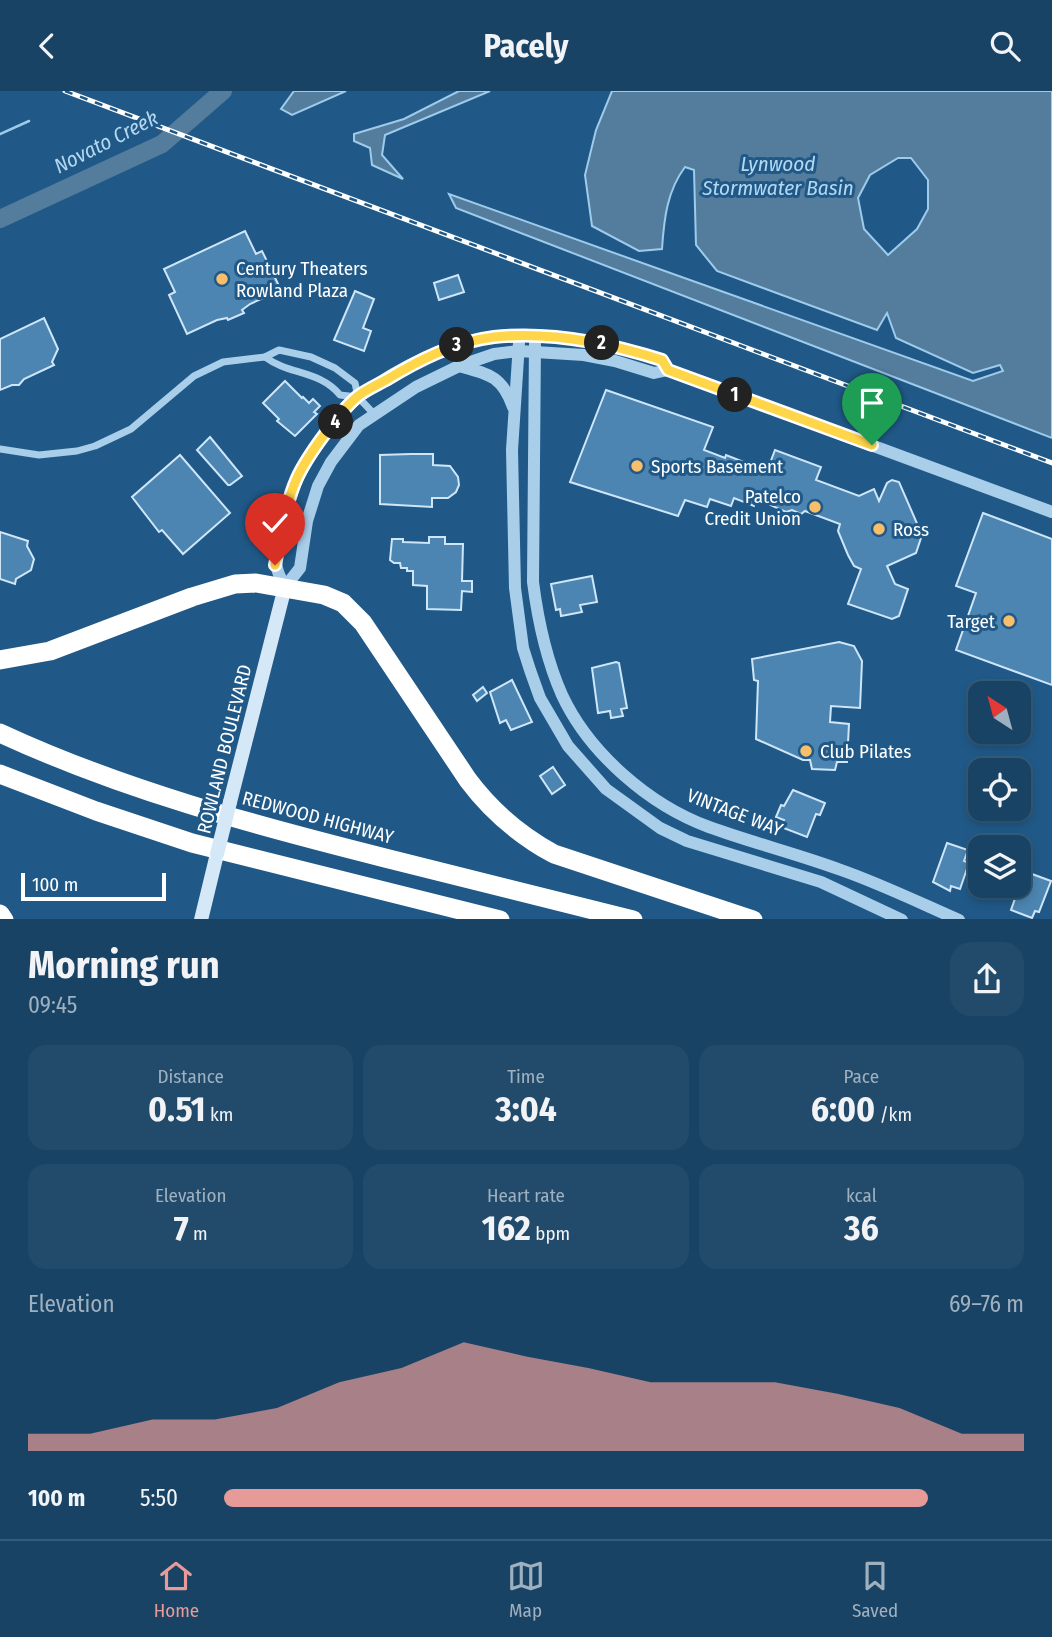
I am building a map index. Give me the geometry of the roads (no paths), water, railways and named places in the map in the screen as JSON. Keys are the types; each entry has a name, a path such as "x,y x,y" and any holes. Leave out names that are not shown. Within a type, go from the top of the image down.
{"highway":[{"path":"0,660 50,651 218,588 240,583 285,587 324,595 343,603 363,623 474,788 495,813 530,842 554,854 753,919"},
{"name":"REDWOOD HIGHWAY","path":"0,733 65,761 261,827 633,919"},
{"path":"0,774 96,811 192,843 500,919"},
{"path":"0,914 4,919"}],"main road":[{"name":"ROWLAND BOULEVARD","path":"201,919 285,587"}],"street":[{"name":"ROWLAND BOULEVARD","path":"668,370 662,360 622,347 535,336 494,337 457,345 421,360 358,397 315,449 298,477 288,506 275,565 285,587 300,568 307,521 318,486 359,425 416,387 459,366 494,354 519,351 615,361 654,373 668,370 1052,512"},
{"name":"VINTAGE WAY","path":"535,336 533,582 544,643 563,697 591,741 626,776 662,803 707,826 842,870 959,919"},
{"name":"VINTAGE WAY","path":"519,337 512,450 514,588 523,648 540,698 568,746 606,789 660,828 687,841 821,882 902,919"},
{"path":"0,449 39,455 95,446 131,429 194,376 223,362 265,357 279,350 311,357 335,368 355,383 358,397 374,414"},
{"path":"265,357 278,366 322,379 340,395 358,397"},
{"path":"459,366 488,374 500,382 515,411"},
{"path":"240,583 245,579 261,577 268,568 277,515 288,506"},
{"path":"523,648 544,643"}],"water":[{"path":"294,91 346,91 292,115 281,109"},
{"path":"459,91 490,91 385,135 382,155 403,179 372,165 370,148 354,141 354,134 404,119"},
{"name":"Lynwood Stormwater Basin","path":"612,91 1052,91 1052,438 456,208 449,194 973,381 1003,371 1000,365 973,373 896,338 887,313 877,330 717,271 696,245 694,170 685,167 674,186 665,216 662,249 639,251 592,226 585,175 596,130","holes":["898,158 911,158 928,180 928,209 917,229 888,255 864,229 858,198 870,175"]}],"waterway":[{"name":"Novato Creek","path":"0,219 162,144 223,91"},
{"path":"0,134 29,121"}],"railway":[{"path":"65,91 1052,463"}],"place":[{"name":"Century Theaters Rowland Plaza","path":"222,279"},
{"name":"Sports Basement","path":"637,466"},
{"name":"Patelco Credit Union","path":"815,507"},
{"name":"Ross","path":"879,529"},
{"name":"Target","path":"1009,621"},
{"name":"Club Pilates","path":"806,751"}]}
